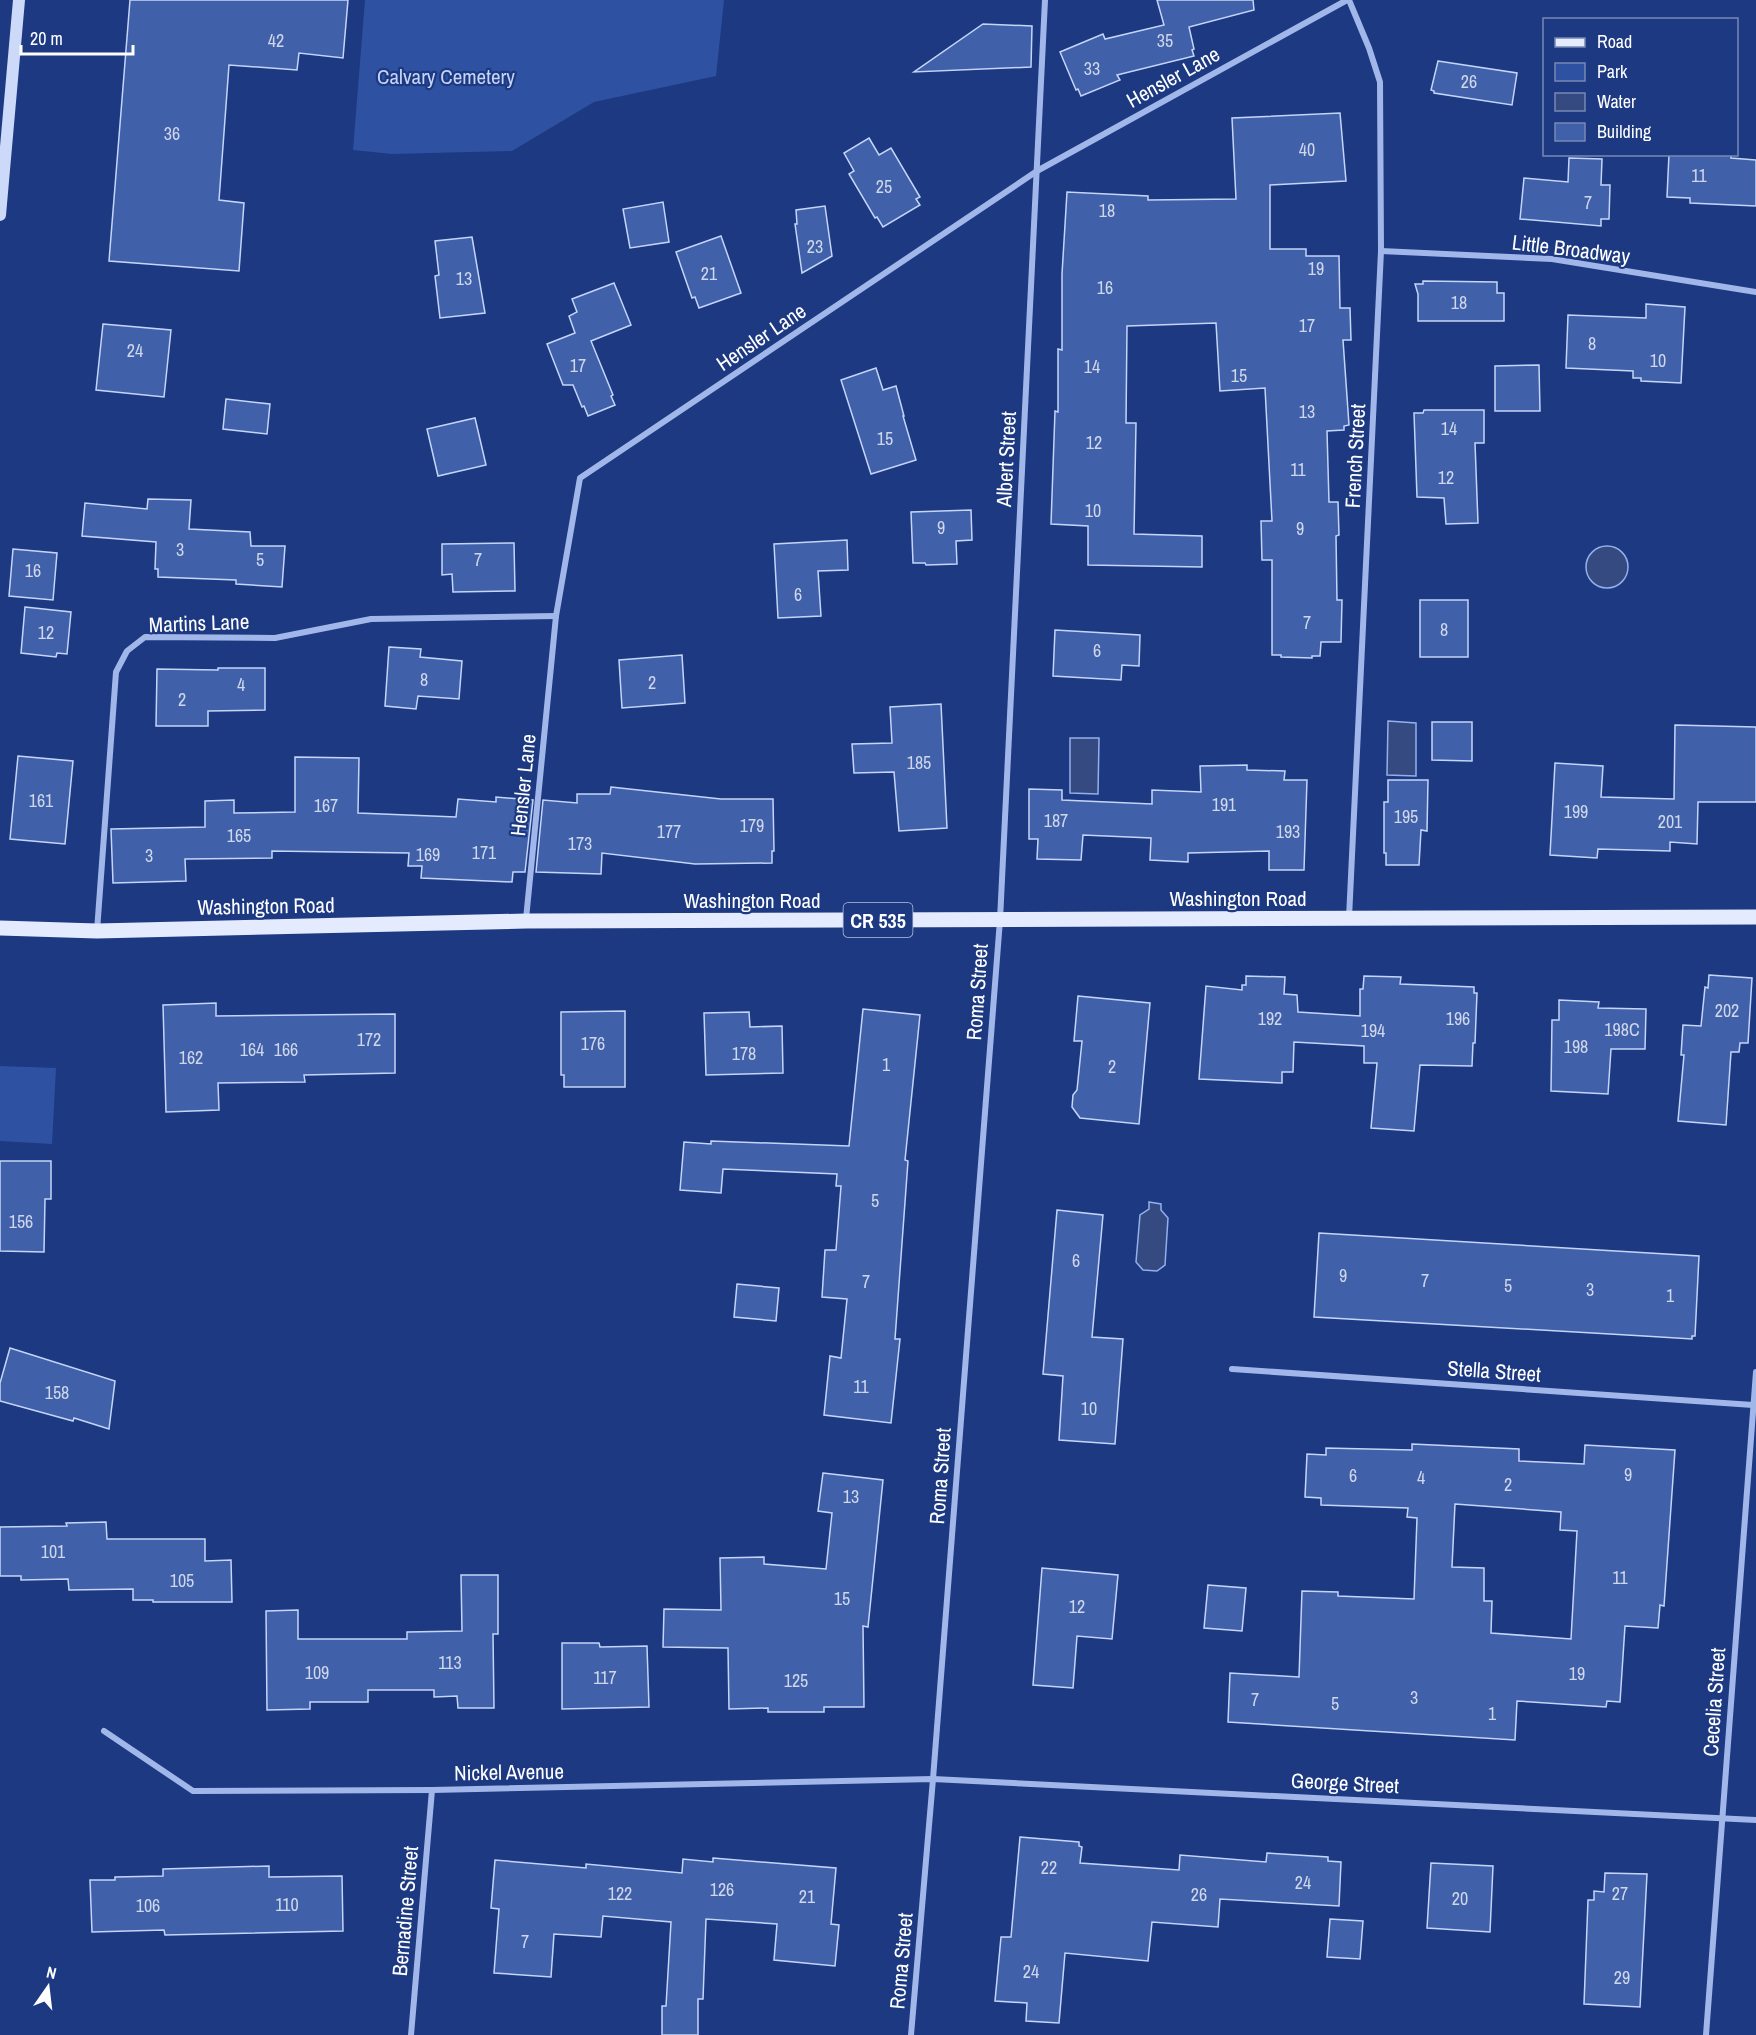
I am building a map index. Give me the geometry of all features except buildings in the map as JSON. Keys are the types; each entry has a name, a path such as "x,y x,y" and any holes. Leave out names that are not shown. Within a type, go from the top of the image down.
{"main road":[{"path":"0,215 19,0"},
{"name":"Washington Road","path":"0,928 97,931 526,921 1756,917"}],"street":[{"name":"Albert Street","path":"1000,920 1046,0"},
{"name":"Hensler Lane","path":"526,921 556,616 580,478 1037,171 1348,0"},
{"name":"French Street","path":"1348,0 1369,48 1380,82 1381,250 1349,918"},
{"name":"Little Broadway","path":"1381,250 1552,259 1756,292"},
{"name":"Martins Lane","path":"97,931 116,672 127,651 145,638 275,638 371,619 556,616"},
{"name":"Roma Street","path":"911,2035 1000,920"},
{"name":"Stella Street","path":"1232,1369 1753,1405"},
{"name":"Cecelia Street","path":"1706,2035 1756,1372"},
{"name":"Nickel Avenue","path":"104,1731 193,1791 432,1790 933,1779"},
{"name":"George Street","path":"933,1779 1756,1820"},
{"name":"Bernadine Street","path":"411,2035 432,1790"}],"green space":[{"name":"Calvary Cemetery","path":"365,0 724,0 716,76 594,102 512,151 392,154 353,150"},
{"path":"0,1066 56,1068 52,1144 0,1141"}],"water":[{"path":"1607,546 1622,552 1628,567 1622,582 1607,588 1592,582 1586,567 1592,552"},
{"path":"1388,721 1416,723 1416,776 1387,775"},
{"path":"1070,738 1099,738 1098,794 1070,793"},
{"path":"1149,1202 1161,1204 1161,1210 1168,1218 1165,1265 1157,1271 1143,1270 1136,1262 1140,1215 1149,1209"}]}
